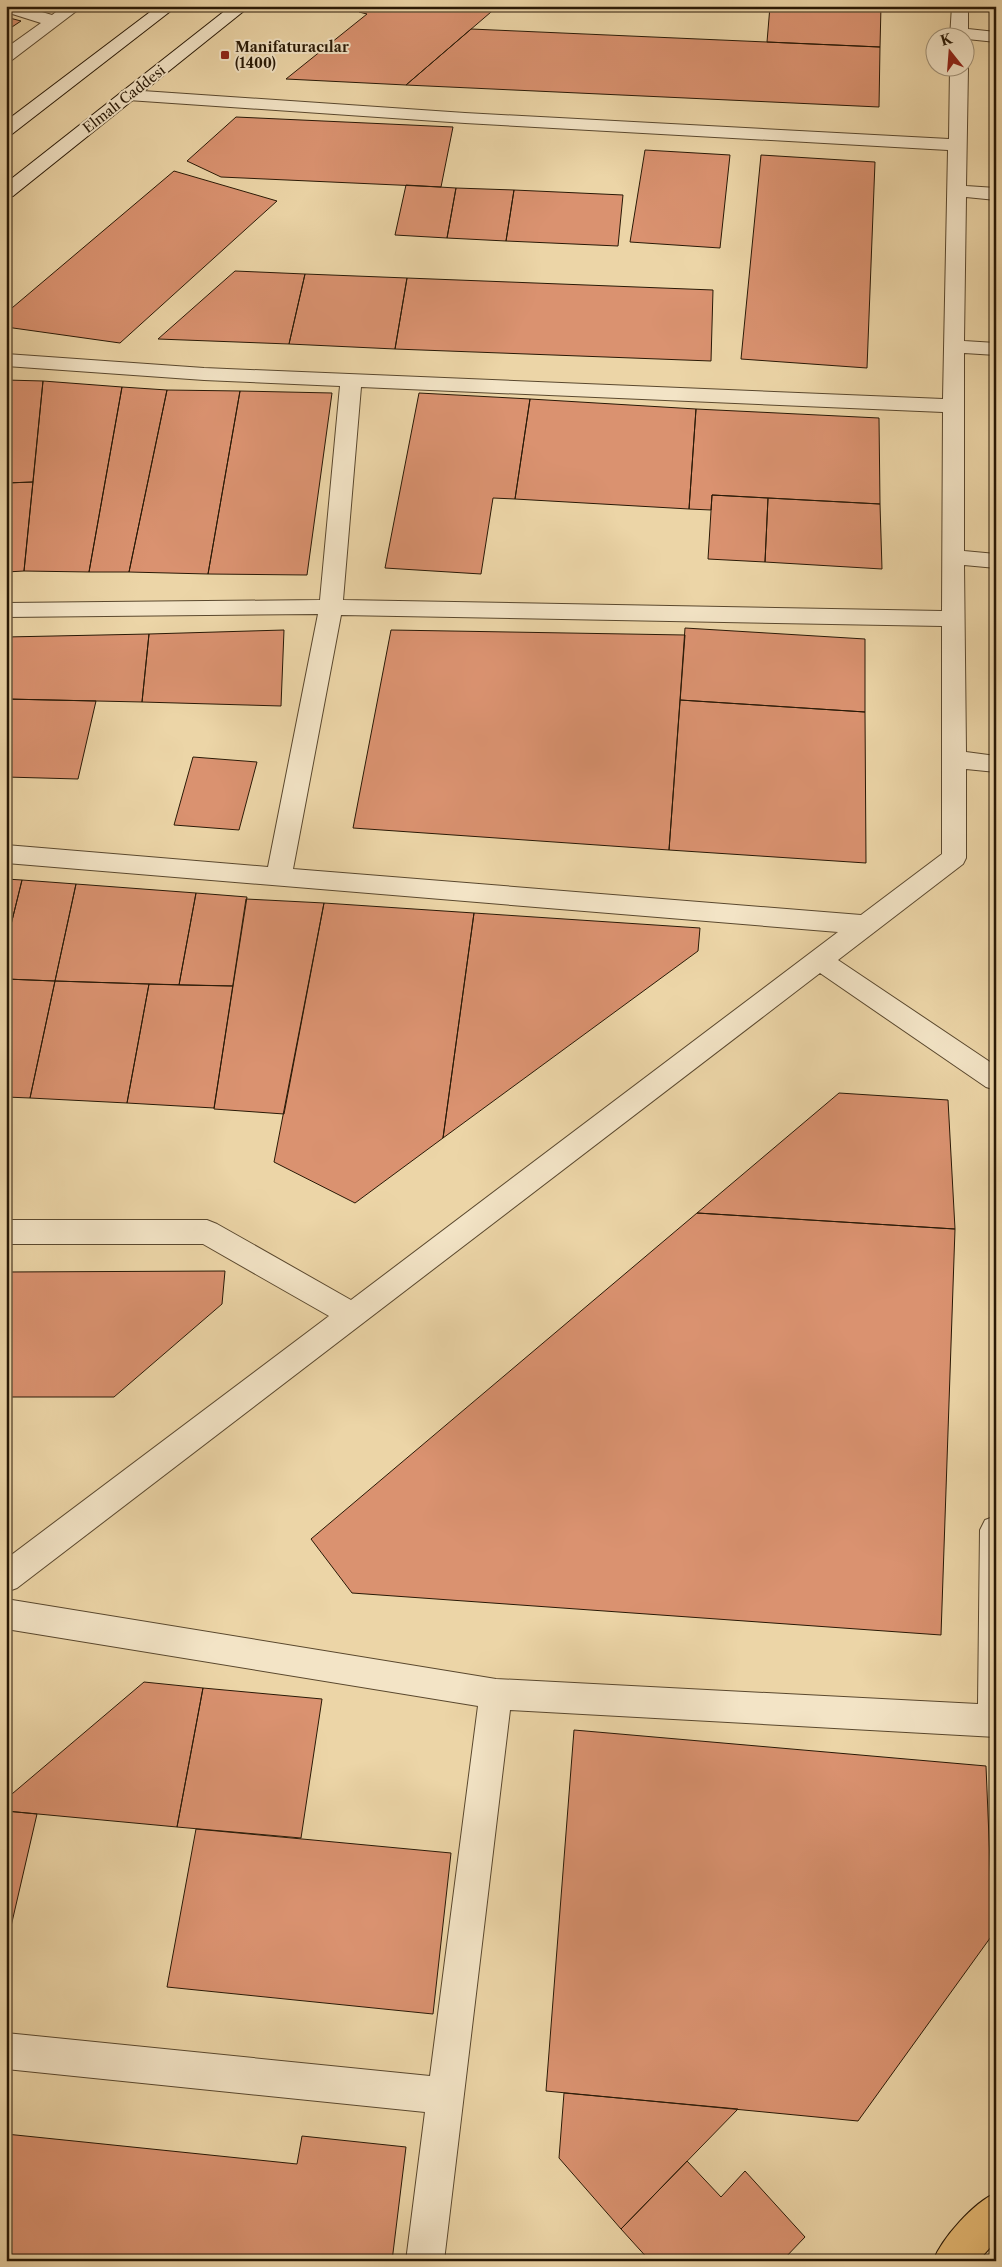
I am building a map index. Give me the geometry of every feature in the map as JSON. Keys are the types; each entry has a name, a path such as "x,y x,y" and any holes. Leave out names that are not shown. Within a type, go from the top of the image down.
{"main road":[{"path":"952,2261 996,2212"}],"street":[{"path":"6,56 75,6"},
{"path":"6,130 169,6"},
{"name":"Elmalı Caddesi","path":"6,192 242,6"},
{"path":"959,28 960,6"},
{"path":"6,7 54,21"},
{"path":"974,36 996,37"},
{"path":"6,1578 954,858 952,406 959,78"},
{"path":"128,95 464,118 957,146"},
{"path":"956,191 996,194"},
{"path":"953,346 996,350"},
{"path":"6,360 204,374 952,406"},
{"path":"279,875 331,607 351,380"},
{"path":"953,557 996,561"},
{"path":"6,610 267,606 953,620"},
{"path":"954,759 996,764"},
{"path":"6,854 279,875 865,926"},
{"path":"820,960 996,1080"},
{"path":"6,1232 207,1232 352,1315"},
{"path":"6,1614 496,1694 995,1721 996,1530"},
{"path":"425,2261 496,1694"},
{"path":"6,2051 446,2096"}],"building":[{"path":"366,6 498,6 406,85 286,79 367,14 359,12"},
{"path":"770,6 881,6 880,47 767,42"},
{"path":"6,17 21,21 6,31"},
{"path":"471,29 880,47 879,107 406,85"},
{"path":"236,117 453,127 441,187 221,177 187,161"},
{"path":"645,150 730,155 720,248 630,242"},
{"path":"761,155 875,162 867,368 741,359"},
{"path":"174,171 277,201 120,343 6,327 6,313"},
{"path":"406,185 456,188 447,238 395,235"},
{"path":"456,188 514,190 506,241 447,238"},
{"path":"514,190 623,195 618,246 506,241"},
{"path":"235,271 305,274 289,344 158,339"},
{"path":"305,274 407,278 395,349 289,344"},
{"path":"407,278 713,290 711,361 395,349"},
{"path":"6,380 43,381 33,482 6,483"},
{"path":"43,381 122,387 89,572 24,571"},
{"path":"122,387 167,390 129,572 89,572"},
{"path":"167,390 240,391 208,574 129,572"},
{"path":"240,391 332,393 307,575 208,574"},
{"path":"419,393 530,399 515,499 493,498 481,574 385,568"},
{"path":"530,399 696,409 689,509 515,499"},
{"path":"696,409 879,418 880,504 712,495 711,510 689,509"},
{"path":"33,482 24,571 6,572 6,483"},
{"path":"712,495 768,498 765,562 708,559"},
{"path":"768,498 880,504 882,569 765,562"},
{"path":"685,628 865,639 865,712 680,700"},
{"path":"284,630 281,706 142,702 149,634"},
{"path":"391,630 685,635 669,850 353,828"},
{"path":"149,634 142,702 6,699 6,637"},
{"path":"6,699 96,701 78,779 6,777"},
{"path":"680,700 865,712 866,863 669,850"},
{"path":"193,757 257,762 239,830 174,825"},
{"path":"6,879 22,880 6,945"},
{"path":"22,880 76,884 55,981 6,979 6,945"},
{"path":"76,884 196,893 179,985 55,981"},
{"path":"196,893 247,897 233,986 179,985"},
{"path":"246,899 324,903 284,1114 214,1109"},
{"path":"324,903 474,913 443,1138 355,1203 274,1162"},
{"path":"474,913 700,928 698,951 443,1138"},
{"path":"6,979 55,981 30,1098 6,1097"},
{"path":"55,981 149,984 127,1103 30,1098"},
{"path":"149,984 233,986 214,1108 127,1103"},
{"path":"839,1093 948,1100 955,1229 697,1213"},
{"path":"697,1213 955,1229 941,1635 352,1593 311,1539"},
{"path":"225,1271 222,1304 114,1397 6,1397 6,1272"},
{"path":"144,1682 203,1688 177,1827 6,1811 6,1799"},
{"path":"203,1688 322,1699 301,1838 177,1827"},
{"path":"574,1730 986,1766 993,1934 858,2121 546,2091"},
{"path":"6,1811 37,1814 6,1948"},
{"path":"196,1829 451,1853 433,2014 167,1987"},
{"path":"564,2093 738,2109 621,2229 559,2158"},
{"path":"6,2134 297,2164 302,2136 406,2147 392,2261 6,2261"},
{"path":"687,2161 721,2197 745,2171 805,2237 782,2261 650,2261 621,2229"}],"place":[{"name":"Manifaturacılar (1400)","path":"225,55"}]}
